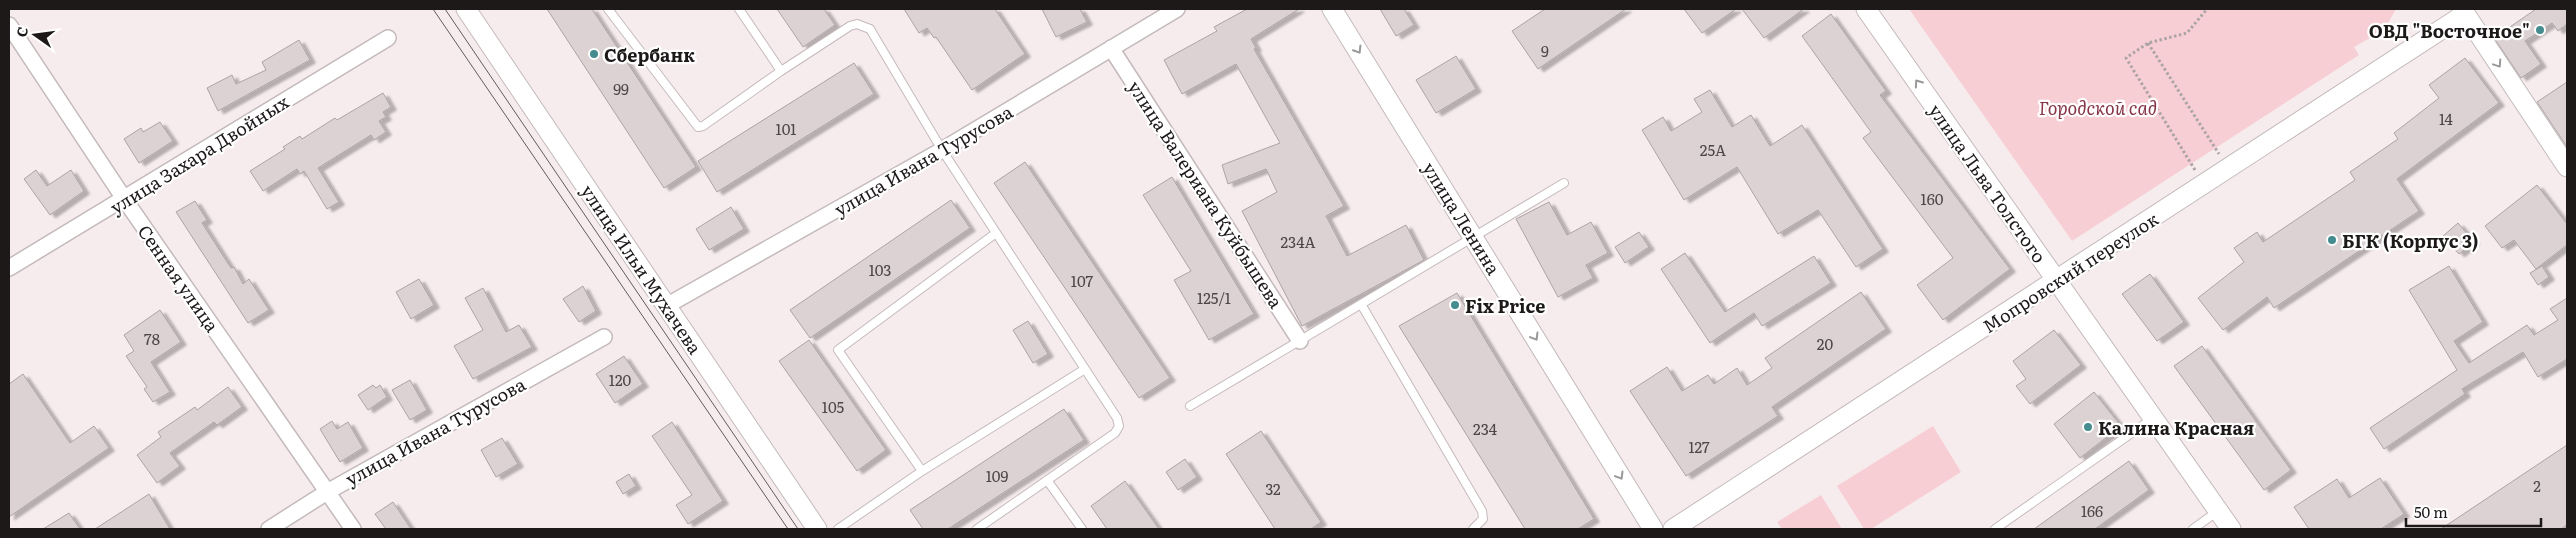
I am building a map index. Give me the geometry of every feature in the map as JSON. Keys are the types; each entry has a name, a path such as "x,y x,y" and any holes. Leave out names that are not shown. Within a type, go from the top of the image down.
{"street":[{"name":"улица Ильи Мухачева","path":"466,9 817,529"},
{"name":"улица Ивана Турусова","path":"666,306 942,150 1177,9"},
{"name":"улица Ленина","path":"1332,9 1653,529"},
{"name":"улица Льва Толстого","path":"1866,9 2231,529"},
{"name":"Мопровский переулок","path":"1673,529 2204,185 2463,11"},
{"path":"2463,11 2567,167"},
{"name":"Сенная улица","path":"9,25 125,200 353,529"},
{"name":"улица Захара Двойных","path":"9,268 125,200 388,38"},
{"name":"улица Валериана Куйбышева","path":"1111,48 1300,341"},
{"name":"улица Ивана Турусова","path":"269,529 327,492 604,337"}],"lane":[{"path":"608,9 698,127 703,126 781,71 850,26 863,25 870,29 942,150 1117,418 1118,426 1115,433 977,529"},
{"path":"739,9 781,71"},
{"path":"1190,406 1564,183"},
{"path":"922,471 838,350 996,233"},
{"path":"1361,304 1482,512 1483,519 1473,529"},
{"path":"838,529 922,471 1085,369"},
{"path":"1995,529 2152,418"},
{"path":"1047,480 1082,529"},
{"path":"2193,529 2218,511"}],"path":[{"path":"2204,185 2126,58 2148,43 2187,33 2207,9"},
{"path":"2148,43 2228,169"}],"green space":[{"name":"Городской сад","path":"1909,9 2396,9 2384,30 2354,47 2359,55 2072,241"},
{"path":"1933,426 1961,472 1871,529 1864,529 1837,486"},
{"path":"1821,495 1842,529 1782,529 1777,522"}],"building":[{"path":"547,9 592,9 696,167 664,188"},
{"path":"777,9 824,9 835,25 803,47"},
{"path":"904,9 995,9 1025,54 972,90 936,37 934,38 927,28 919,33"},
{"path":"1042,9 1080,9 1087,22 1056,37"},
{"path":"1247,9 1299,9 1251,39 1256,48 1254,49 1344,206 1326,216 1347,256 1406,225 1424,260 1302,326 1242,211 1277,192 1266,169 1228,184 1222,165 1280,143 1236,64 1182,94 1164,60 1217,31 1214,27"},
{"path":"1380,9 1404,9 1414,25 1396,36"},
{"path":"1545,9 1626,9 1538,69 1512,31"},
{"path":"1684,9 1736,9 1702,33"},
{"path":"1742,9 1804,9 1764,38"},
{"path":"2536,9 2567,9 2567,24 2558,31 2552,23 2525,41 2541,64 2521,78 2494,38"},
{"path":"1831,14 1886,91 1880,95 2010,269 1943,320 1917,285 1953,258 1863,138 1871,132 1802,36"},
{"path":"299,40 310,60 218,111 207,88 232,75 236,84 266,70 262,62"},
{"path":"1456,56 1476,89 1436,113 1416,80"},
{"path":"2465,58 2499,103 2397,179 2419,211 2274,308 2267,297 2223,330 2198,298 2244,262 2234,248 2257,232 2263,242 2355,180 2350,172 2398,139 2394,133 2439,98 2429,85"},
{"path":"854,63 874,94 717,192 698,161"},
{"path":"2567,82 2567,147 2537,102"},
{"path":"1710,90 1732,127 1751,115 1770,146 1802,125 1883,249 1856,267 1818,210 1778,234 1737,167 1684,200 1642,130 1663,117 1671,131 1702,112 1694,99"},
{"path":"383,93 391,107 383,112 386,117 379,121 386,132 374,140 371,135 318,168 339,202 327,209 304,171 300,174 297,169 263,191 250,171 285,149 283,147 300,136 302,139 335,118 337,120"},
{"path":"160,122 173,141 139,163 124,139 141,128 143,132"},
{"path":"1025,162 1170,378 1139,398 994,183"},
{"path":"36,170 47,186 71,170 84,191 50,215 24,179"},
{"path":"1172,177 1254,314 1209,340 1174,280 1191,271 1143,195"},
{"path":"2537,185 2567,224 2567,245 2536,269 2514,240 2502,248 2485,226"},
{"path":"951,200 970,228 810,338 790,310"},
{"path":"195,201 207,220 202,223 231,268 234,267 243,284 249,279 269,310 248,323 176,212"},
{"path":"1549,202 1567,235 1591,222 1608,253 1586,265 1593,278 1558,297 1516,219"},
{"path":"731,207 744,229 709,250 696,229"},
{"path":"2458,223 2474,242 2459,254 2443,236"},
{"path":"1639,232 1649,247 1625,263 1615,247"},
{"path":"1685,253 1725,312 1814,256 1831,283 1762,326 1754,313 1710,343 1661,269"},
{"path":"2449,266 2483,322 2454,341 2469,363 2527,325 2534,335 2558,320 2550,309 2567,298 2567,359 2538,377 2523,352 2462,389 2465,394 2384,449 2370,428 2457,370 2409,290"},
{"path":"2542,266 2549,277 2538,285 2530,273"},
{"path":"2150,274 2184,322 2157,341 2122,294"},
{"path":"419,279 434,305 411,319 396,292"},
{"path":"583,286 596,311 579,322 563,299"},
{"path":"483,288 506,332 519,325 532,347 473,379 454,346 483,330 465,298"},
{"path":"1861,292 1886,329 1772,407 1778,416 1686,476 1630,391 1667,367 1682,391 1708,375 1714,384 1737,368 1747,385 1772,368 1765,358"},
{"path":"1457,293 1594,519 1578,529 1525,529 1399,326"},
{"path":"160,310 181,342 151,362 170,392 153,402 144,389 147,387 126,356 134,351 124,335"},
{"path":"1028,321 1048,354 1033,363 1013,330"},
{"path":"2054,330 2081,365 2030,404 2016,386 2026,379 2013,361"},
{"path":"809,340 886,450 857,471 779,361"},
{"path":"2202,346 2291,470 2264,490 2174,366"},
{"path":"624,356 643,384 615,403 596,374"},
{"path":"23,374 70,443 94,426 109,448 9,517 9,384"},
{"path":"410,380 427,410 410,420 392,390"},
{"path":"373,385 376,388 380,385 387,397 368,410 358,395"},
{"path":"228,387 242,407 217,425 214,422 170,453 180,466 157,483 137,455 161,437 158,432 195,407 197,410"},
{"path":"2094,392 2121,426 2080,458 2054,424"},
{"path":"1064,409 1084,440 948,529 923,529 910,510"},
{"path":"332,421 337,429 348,422 363,448 340,462 320,429"},
{"path":"672,422 723,501 688,524 676,505 692,495 652,436"},
{"path":"1261,431 1321,522 1311,529 1275,529 1226,454"},
{"path":"502,438 518,464 496,477 481,450"},
{"path":"2567,445 2567,525 2561,529 2441,529"},
{"path":"1185,459 1197,477 1178,490 1166,472"},
{"path":"2129,461 2149,490 2095,529 2034,529"},
{"path":"629,474 636,486 623,494 616,482"},
{"path":"2380,478 2404,514 2381,529 2309,529 2294,507 2337,479 2349,498"},
{"path":"1125,481 1159,529 1107,529 1091,506"},
{"path":"149,494 170,529 95,529 129,507"},
{"path":"393,502 411,529 386,529 375,514"},
{"path":"69,513 80,529 43,529"}],"tram line":[{"path":"433,9 788,529"},
{"path":"445,9 798,529"}],"place":[{"name":"ОВД \"Восточное\"","path":"2540,30"},
{"name":"Сбербанк","path":"594,54"},
{"name":"БГК (Корпус 3)","path":"2332,240"},
{"name":"Fix Price","path":"1455,305"},
{"name":"Калина Красная","path":"2088,427"}]}
